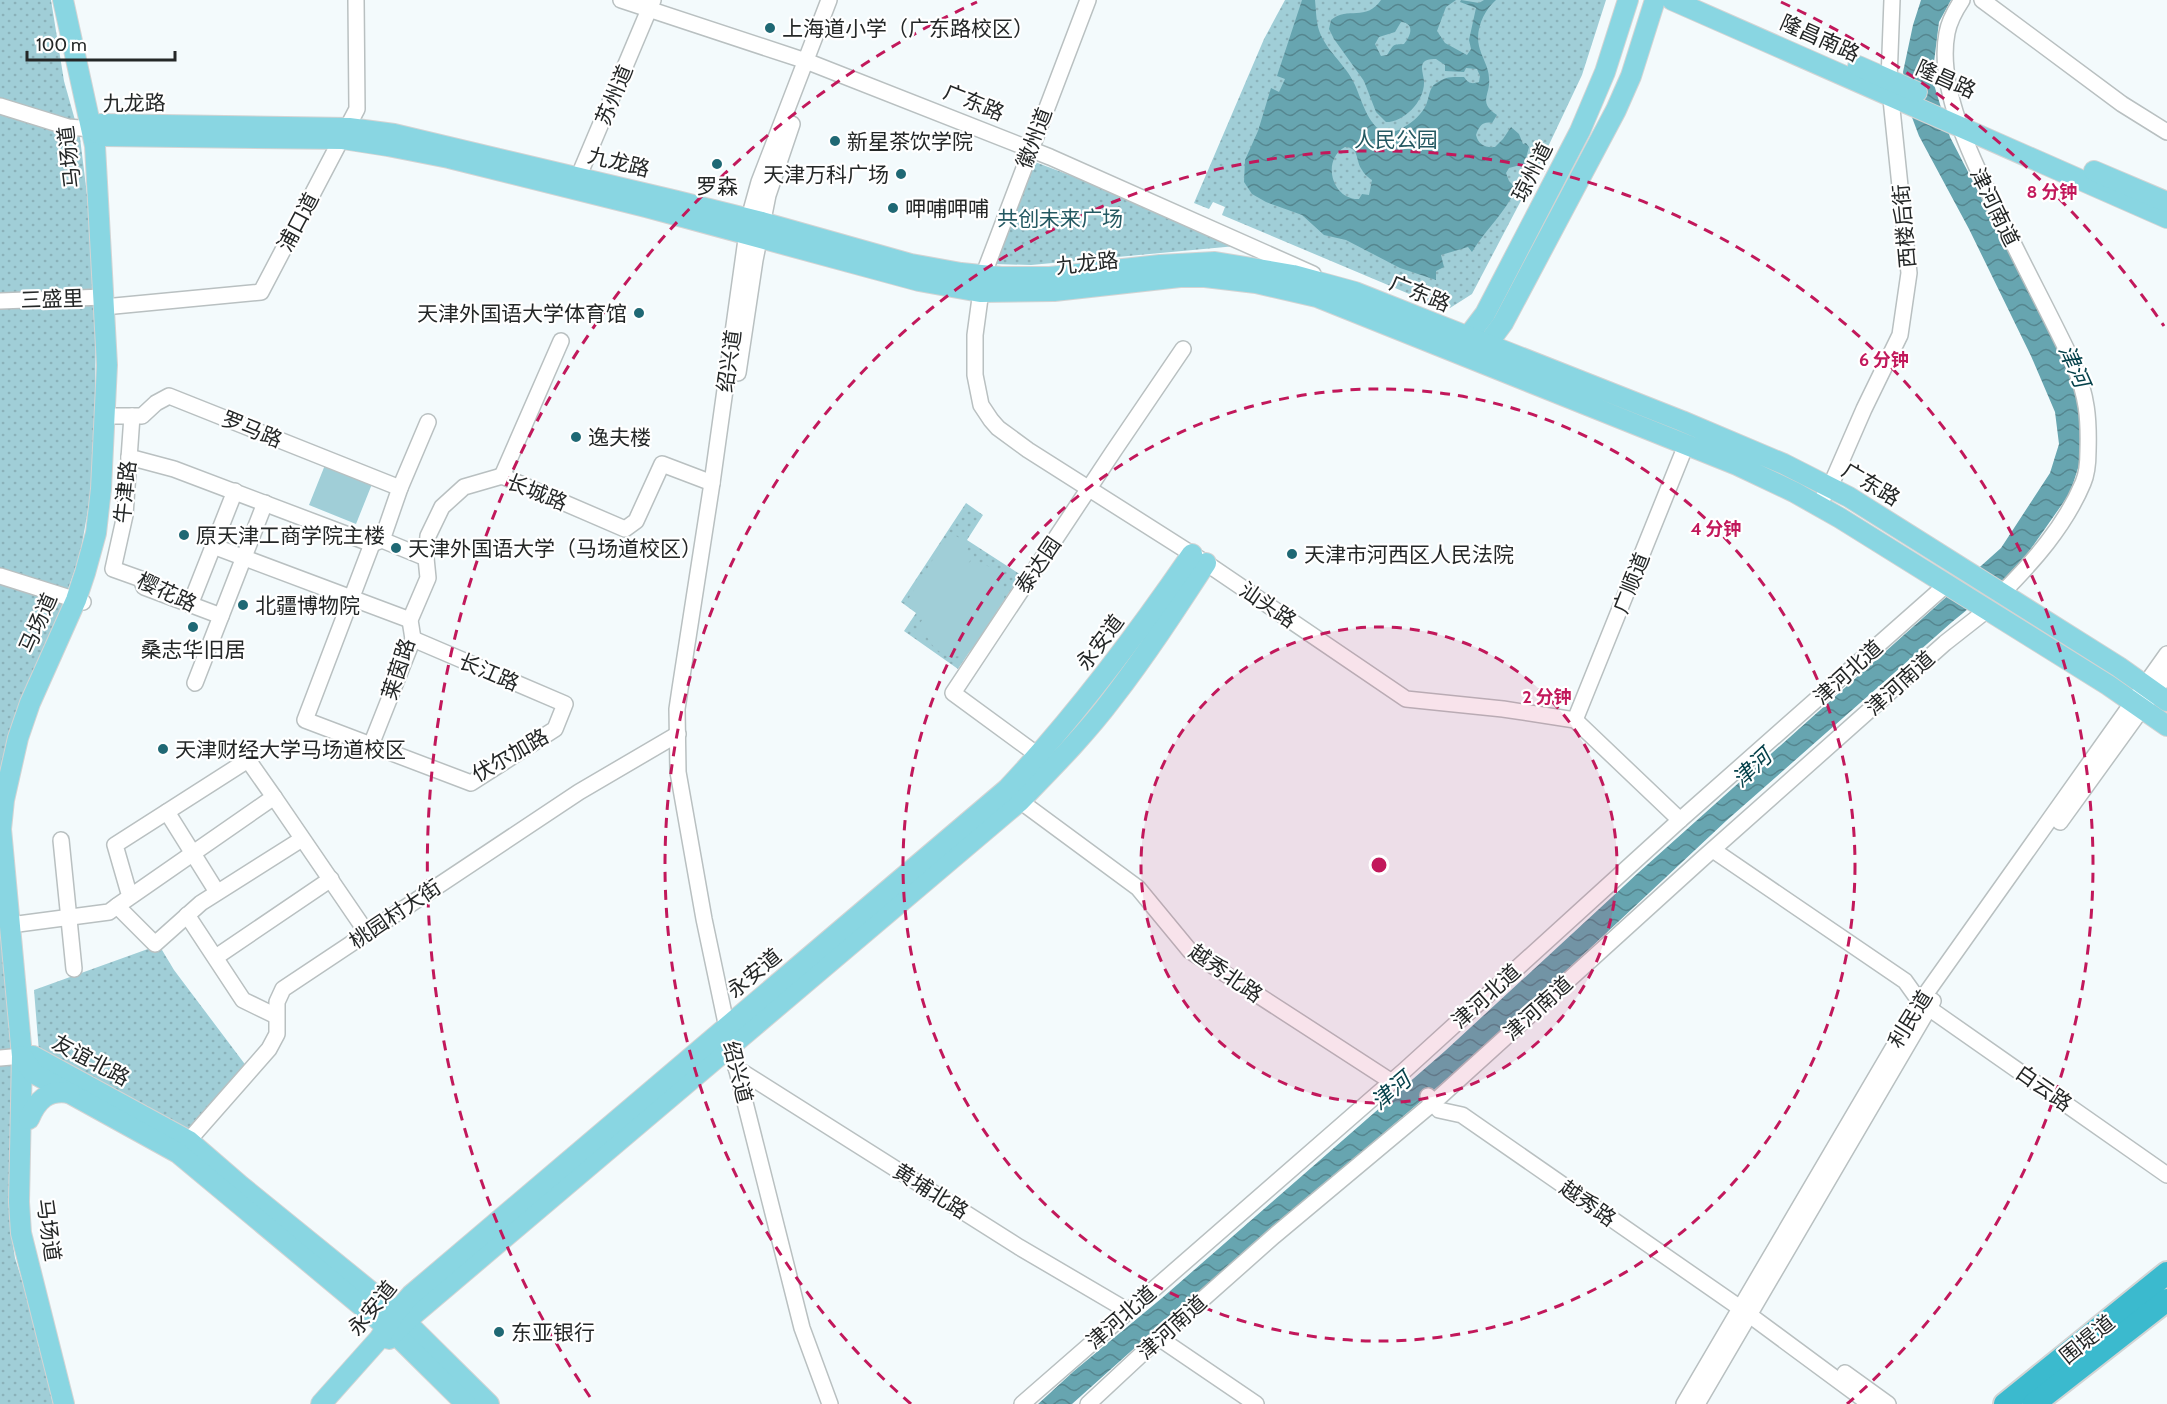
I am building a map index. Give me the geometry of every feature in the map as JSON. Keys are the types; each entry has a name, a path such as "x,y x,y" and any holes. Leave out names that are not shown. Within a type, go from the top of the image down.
{"highway":[{"name":"围堤道","path":"2005,1404 2167,1273"},
{"name":"围堤道","path":"2034,1404 2167,1300"}],"main road":[{"name":"马场道","path":"63,0 102,124"},
{"name":"马场道","path":"72,0 102,124 95,146 107,303 107,365 117,416 96,533 79,601 36,709 14,791 12,848 29,1062 28,1215 73,1404"},
{"name":"琼州道","path":"1453,352 1469,338 1485,314 1580,131 1605,72 1628,0"},
{"path":"1473,360 1488,345 1503,323 1616,110 1631,76 1655,0"},
{"name":"隆昌南路","path":"1672,0 1894,89"},
{"name":"隆昌路","path":"1704,0 1953,115 2167,202"},
{"name":"隆昌路","path":"1953,115 2167,218"},
{"name":"九龙路","path":"102,124 346,134 449,158 576,183 754,228 911,264 981,284 1054,291 1157,279 1205,277 1287,289 1338,304"},
{"name":"九龙路","path":"981,284 1160,265 1215,262 1293,275 1355,292"},
{"name":"广东路","path":"1355,292 1735,442 1830,486 2119,667 2156,693"},
{"name":"广东路","path":"1338,304 1737,465 1818,505 1947,584 2138,705 2167,726"},
{"name":"永安道","path":"331,1404 396,1324 411,1295 1007,789 1039,756 1091,694 1199,559"},
{"name":"永安道","path":"321,1404 396,1324 731,1047 1020,801 1067,753 1112,700 1164,628 1199,559"},
{"name":"马场道","path":"64,1404 21,1233 19,1202 29,1062 1,841 2,816 18,738 30,703 79,601"},
{"name":"友谊北路","path":"29,1062 73,1094 183,1147"},
{"name":"友谊北路","path":"29,1062 183,1147 241,1186 489,1404"},
{"path":"29,1119 41,1098 52,1092 73,1094"},
{"name":"友谊北路","path":"396,1324 466,1404"}],"street":[{"name":"浦口道","path":"107,303 261,292 346,134 357,109 356,0"},
{"name":"广东路","path":"621,0 651,5 809,62 1029,150 1355,292"},
{"name":"绍兴道","path":"830,0 771,186 754,228 679,699 678,734 678,772 704,920 731,1047 802,1328 830,1404"},
{"name":"绍兴道","path":"809,62 837,0"},
{"name":"徽州道","path":"981,284 1029,150 1088,0"},
{"name":"西楼后街","path":"1818,505 1830,486 1900,335 1909,262 1894,89 1892,0"},
{"name":"津河南道","path":"1962,0 1947,33 1947,70 1953,115 1989,194 2074,365 2082,384 2089,412 2088,459 2084,481 2063,518 2034,560 2001,594"},
{"path":"1982,0 2122,104 2167,132"},
{"name":"苏州道","path":"576,183 651,5"},
{"path":"0,106 68,127 102,124"},
{"name":"绍兴道","path":"678,734 688,697 754,228"},
{"name":"汕头路","path":"981,284 975,334 978,395 981,405 998,428 1199,559 1406,699 1503,709 1575,720"},
{"name":"三盛里","path":"0,301 107,303"},
{"path":"502,476 561,341"},
{"name":"泰达园","path":"1039,756 953,693 1183,349"},
{"name":"罗马路","path":"117,416 142,416 156,403 169,396 400,488"},
{"name":"牛津路","path":"113,568 125,515 129,457 117,416"},
{"path":"352,598 428,422"},
{"name":"广顺道","path":"1575,720 1686,445"},
{"path":"129,457 174,469 426,558"},
{"name":"长城路","path":"426,558 428,536 442,507 464,488 502,476 625,529 636,521 663,464 712,483"},
{"path":"190,605 235,491"},
{"path":"195,683 265,503"},
{"path":"213,546 410,620"},
{"name":"莱茵路","path":"371,745 413,639 410,620 428,578 426,558"},
{"name":"樱花路","path":"113,568 141,579 144,587 221,616"},
{"path":"0,576 79,601"},
{"name":"津河北道","path":"1022,1404 1392,1082 1680,820 1947,584"},
{"name":"伏尔加路","path":"352,598 305,720 471,783 555,729 565,704"},
{"name":"津河南道","path":"1088,1404 1159,1338 1431,1100 1945,643 1987,610"},
{"name":"长江路","path":"413,639 565,704"},
{"name":"利民道","path":"2156,693 2167,654"},
{"name":"利民道","path":"1697,1404 1747,1311 1924,1005 2138,705 2156,693 2167,674"},
{"path":"1575,720 1680,820"},
{"name":"桃园村大街","path":"183,1147 269,1049 276,1034 277,1002 283,989 579,792 678,734"},
{"path":"130,897 115,845 248,760 367,933"},
{"path":"18,924 109,912 274,797"},
{"name":"越秀北路","path":"1020,801 1138,888 1191,951 1392,1082"},
{"path":"167,812 218,892"},
{"path":"117,906 154,944 201,903 302,839"},
{"path":"61,840 74,969"},
{"name":"白云路","path":"1713,850 1905,981 1924,1005 2167,1175"},
{"path":"216,957 331,879"},
{"path":"188,915 243,1000 276,1016"},
{"path":"0,1058 29,1062"},
{"name":"黄埔北路","path":"736,1068 1019,1247 1128,1311"},
{"name":"越秀路","path":"1431,1100 1439,1110 1462,1115 1747,1311 1888,1404"},
{"name":"利民道","path":"1684,1404 1747,1311"},
{"name":"越秀路","path":"1747,1311 1870,1404"},
{"path":"1159,1338 1256,1404"}],"green space":[{"path":"0,0 51,0 64,81 80,138 93,243 96,319 94,476 80,555 0,784"},
{"name":"人民公园","path":"1285,0 1606,0 1582,75 1537,170 1472,294 1450,308 1433,304 1222,215 1225,207 1213,202 1209,209 1194,203 1264,39"},
{"name":"共创未来广场","path":"1035,162 1162,210 1236,246 1031,265 995,264"},
{"path":"325,465 372,484 356,524 309,505"},
{"path":"966,503 983,515 967,540 1021,575 958,669 904,631 916,613 901,602"},
{"path":"950,532 970,545 967,550 974,555 968,564 991,568 1000,577 1004,591 1004,600 978,642 970,651 956,656 949,656 937,650 925,632 920,639 913,634 924,617 905,604"},
{"path":"0,902 14,1072 12,1239 15,1258 34,1319 53,1404 0,1404"},
{"path":"159,945 174,970 247,1067 187,1131 39,1052 34,990"}],"water":[{"path":"1302,0 1315,0 1317,24 1321,35 1351,77 1371,121 1385,132 1393,132 1420,115 1435,84 1452,77 1464,77 1471,83 1479,82 1480,76 1477,69 1466,68 1464,72 1445,71 1445,65 1436,59 1426,61 1422,66 1423,89 1417,103 1400,118 1386,122 1376,112 1364,81 1334,39 1329,29 1331,20 1344,14 1369,10 1381,0 1456,0 1446,7 1437,31 1445,43 1467,55 1471,49 1469,40 1476,8 1460,2 1461,0 1479,3 1484,0 1496,0 1482,21 1478,40 1489,74 1486,102 1497,115 1492,123 1481,125 1476,135 1482,145 1495,147 1511,127 1519,134 1523,144 1526,143 1529,147 1526,158 1528,166 1520,165 1509,168 1506,173 1509,181 1516,188 1507,205 1472,252 1468,247 1441,255 1444,267 1436,271 1436,280 1400,268 1346,240 1324,235 1302,215 1266,202 1252,194 1244,182 1245,160 1258,131 1271,88 1279,92 1285,79 1277,76","holes":["1401,22 1410,27 1410,34 1406,41 1404,44 1394,45 1387,55 1381,56 1375,44 1379,37 1395,32","1345,147 1355,152 1363,171 1372,180 1369,195 1362,194 1359,199 1350,198 1342,193 1333,178 1333,161"]},
{"name":"津河","path":"1921,0 1951,0 1939,22 1932,78 1950,137 2073,375 2084,417 2081,459 2070,493 2016,570 1952,622 1726,821 1492,1040 1072,1404 1038,1404 1445,1051 1638,873 2001,548 2050,473 2059,444 2055,412 2031,356 1969,229 1919,136 1910,112 1903,72"}],"place":[{"name":"上海道小学（广东路校区）","path":"770,28"},
{"name":"新星茶饮学院","path":"835,141"},
{"name":"罗森","path":"717,164"},
{"name":"天津万科广场","path":"901,174"},
{"name":"呷哺呷哺","path":"893,208"},
{"name":"天津外国语大学体育馆","path":"639,313"},
{"name":"逸夫楼","path":"576,437"},
{"name":"原天津工商学院主楼","path":"184,535"},
{"name":"天津外国语大学（马场道校区）","path":"396,548"},
{"name":"天津市河西区人民法院","path":"1292,554"},
{"name":"北疆博物院","path":"243,605"},
{"name":"桑志华旧居","path":"193,627"},
{"name":"天津财经大学马场道校区","path":"163,749"},
{"name":"东亚银行","path":"499,1332"}]}
